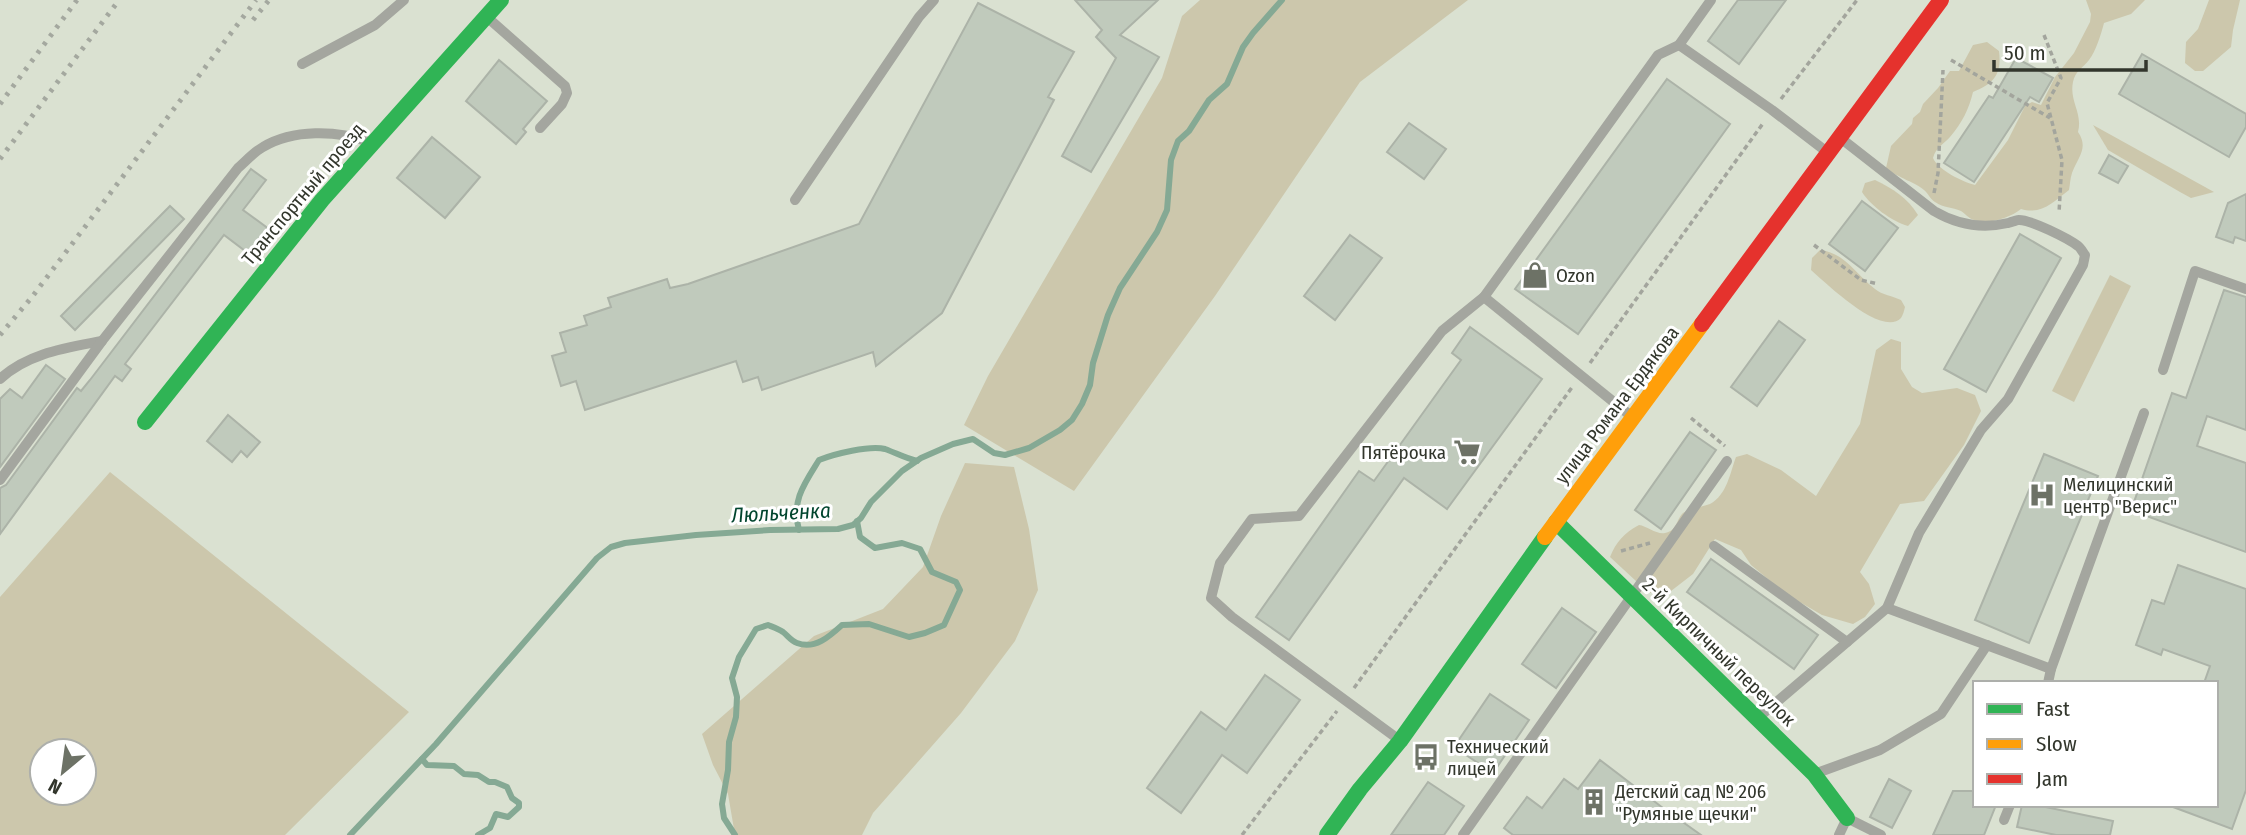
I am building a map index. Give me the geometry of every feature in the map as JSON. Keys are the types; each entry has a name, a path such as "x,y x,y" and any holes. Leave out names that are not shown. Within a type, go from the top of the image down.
{"street":[{"name":"Транспортный проезд","path":"145,422 322,200 501,0"},
{"name":"улица Романа Ердякова","path":"1332,833 1360,789 1400,741 1556,522 1941,0"},
{"name":"2-й Кирпичный переулок","path":"1556,522 1814,774 1847,818"}],"lane":[{"path":"302,64 375,25 404,0"},
{"path":"796,200 933,0"},
{"path":"1400,741 1232,617 1211,598 1220,563 1252,519 1300,516 1442,331 1484,297 1658,55 1679,44 1711,0"},
{"path":"486,16 565,86 567,93 562,104 540,128"},
{"path":"1679,44 1829,154"},
{"path":"0,480 102,341 238,168 262,148 281,138 322,133 359,138 372,143"},
{"path":"1757,719 1887,608 1919,533 1981,430 2008,399 2083,265 2085,255 2079,247 2029,222 2018,220 2007,224 1980,225 1947,219 1841,138"},
{"path":"2164,370 2195,271 2246,289"},
{"path":"1484,297 1633,418"},
{"path":"0,379 19,365 45,353 102,341"},
{"path":"2048,681 2144,414"},
{"path":"1463,835 1727,461"},
{"path":"1714,546 1847,642"},
{"path":"1887,608 2051,668"},
{"path":"1814,774 1880,750 1941,714 1987,645"},
{"path":"2004,820 2009,807"},
{"path":"1839,835 1847,818 1881,835"}],"path":[{"path":"1242,835 1345,701 1772,110 1857,0"},
{"path":"2044,35 2061,78 2047,103 2062,160 2059,213"},
{"path":"1951,60 2052,119"},
{"path":"1931,208 1938,173 1943,70"},
{"path":"1814,245 1861,280 1878,284"},
{"path":"1691,418 1725,446 1727,461"}],"shaded area":[{"path":"1200,0 1468,0 1360,82 1215,296 1074,491 964,425 988,376 1162,78 1182,16"},
{"path":"2086,0 2145,0 2131,14 2104,23 2094,52 2074,78 2072,89 2083,148 2072,173 2069,190 2041,209 2021,209 1998,220 1985,222 1938,204 1921,187 1886,168 1891,146 1912,124 1923,104 1950,71 1959,71 1973,45 1987,42 1999,51 1998,72 1991,82 1973,92 1961,121 1933,158 1945,171 1975,185 2008,140 2025,106 2032,102 2041,105 2055,77 2074,53 2090,22 2091,14"},
{"path":"2209,0 2240,0 2231,47 2203,71 2195,71 2185,63 2186,42 2198,29"},
{"path":"2093,125 2214,192 2191,198 2180,192 2108,150"},
{"path":"1875,180 1899,194 1914,209 1918,215 1908,226 1882,212 1862,192 1865,183"},
{"path":"1820,250 1837,255 1878,291 1901,300 1905,307 1901,318 1892,322 1881,321 1841,296 1811,270 1812,258"},
{"path":"2110,275 2131,286 2074,402 2052,391"},
{"path":"1891,339 1901,342 1901,369 1912,387 1922,393 1957,388 1975,395 1981,411 1964,445 1924,501 1900,504 1860,572 1869,584 1875,604 1865,617 1853,624 1822,615 1786,594 1751,565 1741,550 1715,539 1693,574 1671,591 1649,593 1610,557 1621,538 1639,525 1659,533 1669,532 1683,513 1716,500 1727,483 1736,457 1747,454 1781,470 1816,496 1860,424 1876,350"},
{"path":"965,463 1014,467 1029,529 1038,590 1015,641 961,713 873,813 862,835 735,835 728,794 713,765 702,734 814,636 883,609 923,567 941,516"},
{"path":"110,472 409,712 285,835 0,835 0,597"}],"building":[{"path":"1075,0 1158,0 1120,35 1159,57 1091,172 1062,156 1116,58 1096,37 1102,30"},
{"path":"1738,0 1786,0 1739,64 1708,41"},
{"path":"978,3 1074,52 1048,97 1054,100 942,313 876,366 873,352 762,390 758,377 743,382 736,361 585,410 576,381 561,386 552,356 566,352 560,333 587,325 584,316 611,307 608,298 667,279 670,288 688,284 859,224"},
{"path":"2142,54 2246,114 2246,127 2229,157 2119,94"},
{"path":"2016,58 2053,78 2039,102 2030,97 1974,182 1944,163 1989,96 1993,98"},
{"path":"499,60 547,101 523,129 526,132 516,144 466,101"},
{"path":"1667,79 1730,124 1578,334 1515,289"},
{"path":"1409,123 1446,149 1424,179 1387,152"},
{"path":"432,137 480,177 445,218 397,178"},
{"path":"2109,155 2128,166 2118,183 2099,173"},
{"path":"251,169 266,180 243,210 273,232 253,257 224,235 125,364 131,369 122,381 115,376 0,534 0,488 6,485 77,388 81,391 90,380"},
{"path":"2246,194 2246,241 2235,237 2233,243 2216,237 2228,203"},
{"path":"1862,201 1898,228 1865,271 1829,244"},
{"path":"170,206 184,219 75,330 61,316"},
{"path":"2020,234 2061,258 1986,392 1944,369"},
{"path":"1350,235 1382,258 1335,320 1304,296"},
{"path":"2224,290 2246,297 2246,430 2207,416 2197,446 2246,463 2246,552 2138,513 2133,505 2172,393 2186,398"},
{"path":"1779,321 1805,340 1757,406 1731,387"},
{"path":"1470,327 1542,379 1447,509 1404,478 1289,640 1256,617 1359,471 1374,481 1461,360 1452,353"},
{"path":"46,365 65,379 0,467 0,399 10,389 22,398"},
{"path":"228,415 260,442 247,457 241,451 232,462 207,441"},
{"path":"1690,432 1716,450 1661,529 1635,510"},
{"path":"2044,454 2098,476 2029,643 1975,620"},
{"path":"1711,559 1818,635 1794,669 1687,592"},
{"path":"2178,565 2246,589 2246,790 2232,829 2173,807 2218,807 2218,681 2205,681 2210,666 2163,649 2161,655 2136,645 2152,600 2164,604"},
{"path":"1562,608 1596,632 1556,688 1522,664"},
{"path":"1265,675 1300,700 1247,773 1222,755 1181,813 1147,788 1201,712 1226,730"},
{"path":"1490,694 1529,720 1493,773 1454,747"},
{"name":"Детский сад № 206 \"Румяные щечки\"","path":"1600,760 1701,835 1513,835 1504,828 1527,797 1542,808 1564,779 1578,789"},
{"path":"1889,779 1911,791 1892,828 1870,817"},
{"path":"1428,782 1464,806 1444,835 1391,835"},
{"path":"1953,791 1973,791 1973,807 1995,807 1984,835 1933,835"},
{"path":"2022,807 2046,807 2113,821 2110,835 2056,835 2017,827"}],"waterway":[{"name":"Люльченка","path":"350,835 436,744 597,558 611,547 696,535 838,529 853,525 871,502 902,471 921,458 953,444 973,439 994,453 1005,455 1029,448 1072,420 1090,385 1093,363 1108,315 1120,288 1157,232 1167,210 1171,160 1178,141 1189,131 1209,100 1227,84 1243,47 1282,0"},
{"path":"799,530 797,510 800,493 819,460 852,451 878,448 917,461"},
{"path":"735,835 724,818 722,804 728,770 729,742 736,717 737,697 732,678 739,657 756,629 768,625 804,645 822,641 842,625 869,624 909,637 944,625 960,590 956,582 932,572 920,549 902,543 875,548 860,537 857,521"},
{"path":"422,759 427,765 454,766 464,774 478,775 489,782 507,787 512,798 519,803 519,807 508,817 496,814 490,828 478,835"}],"railway":[{"path":"0,104 77,0"},
{"path":"0,159 119,0"},
{"path":"0,335 32,297 256,0"},
{"path":"253,20 269,0"}],"traffic: fast":[{"path":"145,422 322,200 501,0"},
{"path":"1556,522 1814,774 1847,818"},
{"path":"1327,835 1360,789 1400,741 1545,537"}],"traffic: slow":[{"path":"1545,537 1702,324"}],"traffic: jam":[{"path":"1702,324 1941,0"}],"place":[{"name":"Ozon","path":"1535,275"},
{"name":"Пятёрочка","path":"1467,452"},
{"name":"Мелицинский центр \"Верис\"","path":"2042,495"},
{"name":"Технический лицей","path":"1426,757"},
{"name":"Детский сад № 206 \"Румяные щечки\"","path":"1594,802"}]}
